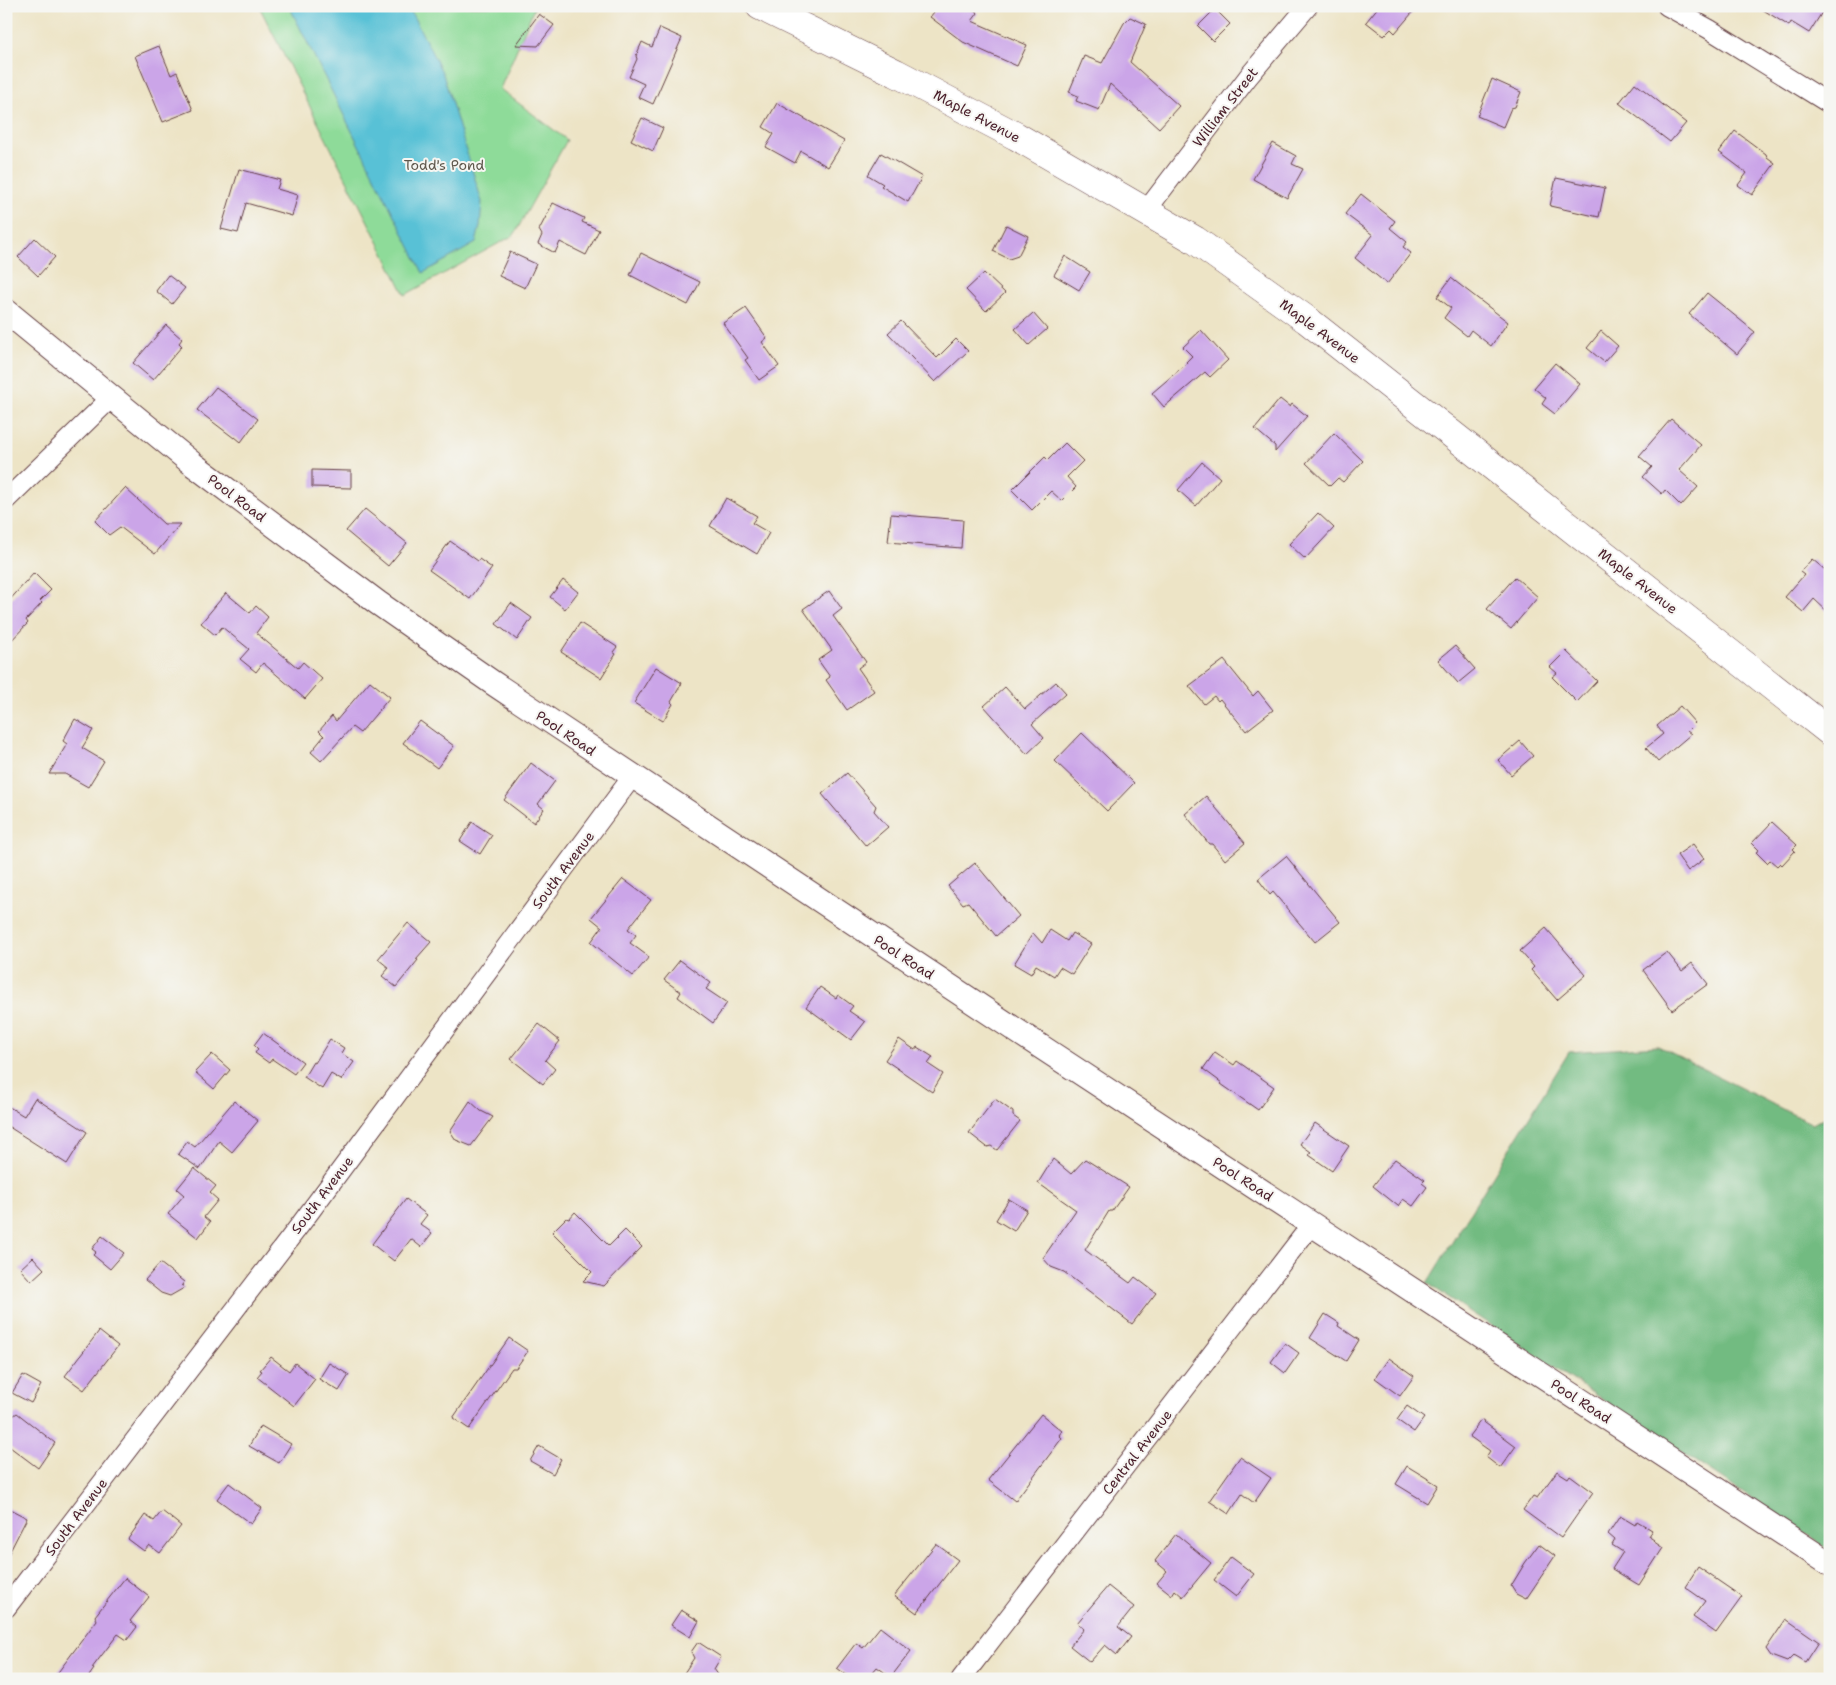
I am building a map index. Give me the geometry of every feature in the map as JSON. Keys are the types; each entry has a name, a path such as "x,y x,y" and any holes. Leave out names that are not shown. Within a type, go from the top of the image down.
{"main road":[{"name":"Maple Avenue","path":"760,6 896,73 1007,131 1195,240 1307,320 1830,732"}],"street":[{"name":"William Street","path":"1146,211 1248,77 1308,6"},
{"path":"1667,6 1709,29 1830,104"},
{"name":"Pool Road","path":"6,311 194,465 378,603 492,683 632,777 1830,1564"},
{"path":"6,500 111,398"},
{"name":"South Avenue","path":"6,1608 300,1224 632,777"},
{"name":"Central Avenue","path":"961,1679 1312,1224"}],"green space":[{"name":"Todd's Pond","path":"259,6 535,6 500,89 567,140 514,235 405,295"},
{"path":"1658,1046 1812,1124 1830,1115 1830,1551 1427,1283 1569,1052"}],"water":[{"name":"Todd's Pond","path":"289,6 408,6 443,74 482,202 476,243 423,273"}],"building":[{"path":"939,6 969,6 978,13 972,21 1027,45 1017,66 963,42 930,17"},
{"path":"1379,6 1418,6 1395,33 1391,29 1384,36 1366,22"},
{"path":"1757,6 1826,6 1809,33 1791,22 1789,26"},
{"path":"1215,9 1230,24 1213,41 1198,26"},
{"path":"539,14 554,25 538,46 516,45"},
{"path":"1130,17 1146,24 1130,62 1179,106 1159,128 1110,84 1099,110 1076,101 1078,96 1069,92 1084,56 1102,63 1124,23"},
{"path":"660,28 682,38 653,104 638,97 644,84 629,77 642,42 652,47"},
{"path":"159,46 171,75 177,72 193,110 163,122 135,56"},
{"path":"1492,79 1521,92 1515,107 1511,108 1503,127 1477,116"},
{"path":"1635,83 1686,123 1670,142 1619,103"},
{"path":"777,103 844,141 828,167 801,151 795,163 766,147 774,134 763,127"},
{"path":"642,118 663,128 653,151 631,140"},
{"path":"1735,131 1775,163 1752,195 1738,185 1747,173 1719,152"},
{"path":"1273,143 1296,156 1292,164 1303,169 1287,198 1253,179"},
{"path":"881,153 922,177 908,202 881,186 883,184 868,175"},
{"path":"239,169 280,180 277,189 298,195 292,216 246,203 238,233 221,229"},
{"path":"1556,178 1605,188 1599,217 1550,206"},
{"path":"1361,194 1395,221 1390,228 1407,242 1403,247 1411,253 1387,284 1355,258 1373,235 1345,214"},
{"path":"553,203 584,218 582,222 599,230 586,255 560,242 555,253 538,244 542,235 539,230"},
{"path":"1006,225 1028,236 1018,256 1009,259 993,251"},
{"path":"35,238 55,257 38,276 18,257"},
{"path":"510,252 536,264 525,288 499,276"},
{"path":"641,253 700,282 688,305 630,275"},
{"path":"1065,256 1090,272 1079,290 1054,275"},
{"path":"984,273 1005,293 986,311 966,290"},
{"path":"168,275 185,288 172,304 156,291"},
{"path":"1451,278 1508,322 1491,346 1471,330 1467,336 1444,318 1451,308 1437,297"},
{"path":"1707,293 1755,332 1737,354 1689,314"},
{"path":"746,308 767,338 762,342 779,366 759,380 745,360 748,358 723,323"},
{"path":"1033,313 1047,329 1029,345 1015,329"},
{"path":"901,321 937,358 956,339 968,351 935,382 888,333"},
{"path":"166,325 182,339 179,343 182,346 153,380 133,363"},
{"path":"1201,330 1228,360 1210,377 1205,372 1164,407 1152,393 1187,363 1192,356 1183,347"},
{"path":"1601,331 1618,346 1604,362 1587,348"},
{"path":"1555,363 1580,384 1555,414 1542,404 1546,398 1534,388"},
{"path":"216,387 258,419 241,442 197,410"},
{"path":"1280,399 1290,407 1292,404 1307,416 1275,452 1275,446 1255,429"},
{"path":"1671,419 1701,445 1679,470 1698,487 1681,506 1665,490 1662,494 1643,477 1652,467 1639,456"},
{"path":"1334,433 1363,461 1343,482 1338,478 1330,486 1306,463"},
{"path":"1065,443 1083,461 1067,477 1076,487 1062,501 1051,491 1032,510 1012,490 1045,457 1048,460"},
{"path":"1202,462 1220,478 1196,506 1178,490"},
{"path":"312,470 351,471 351,488 312,487"},
{"path":"125,488 164,524 180,524 155,554 120,527 109,535 95,521"},
{"path":"726,498 757,516 752,523 769,533 757,554 710,526"},
{"path":"365,509 407,543 388,566 346,531"},
{"path":"1318,513 1334,528 1305,559 1289,544"},
{"path":"891,514 963,520 961,548 888,542"},
{"path":"450,541 478,561 479,559 492,568 470,599 429,570"},
{"path":"1812,559 1830,574 1830,614 1814,599 1803,612 1785,597 1804,575 1800,572"},
{"path":"34,573 51,590 26,620 28,623 6,646 6,604"},
{"path":"1515,577 1538,597 1511,629 1487,609"},
{"path":"563,580 578,592 565,609 550,597"},
{"path":"829,591 842,609 833,616 866,662 858,668 874,691 847,710 826,680 830,677 818,660 832,650 803,609"},
{"path":"226,593 250,613 256,606 268,617 256,633 298,668 303,662 322,679 305,699 263,663 256,672 240,659 249,649 222,627 215,635 201,623"},
{"path":"511,603 532,618 517,640 496,624"},
{"path":"580,623 617,647 613,652 616,654 601,678 561,652"},
{"path":"1455,646 1475,669 1458,683 1438,660"},
{"path":"1566,651 1597,681 1577,702 1552,677 1557,673 1550,667"},
{"path":"1224,660 1253,696 1258,691 1273,710 1246,731 1220,699 1218,701 1214,696 1204,704 1189,686"},
{"path":"656,667 682,683 663,721 634,703"},
{"path":"370,681 390,697 360,733 352,727 321,761 311,752 324,736 319,731 332,716 336,721"},
{"path":"1056,682 1066,693 1032,724 1044,738 1027,754 984,706 1005,687 1025,709"},
{"path":"1680,706 1695,723 1687,731 1691,734 1658,762 1646,748 1663,734 1657,726"},
{"path":"75,719 93,730 82,748 104,761 88,787 65,774 49,774 67,744 63,741"},
{"path":"420,721 454,746 437,768 403,743"},
{"path":"1082,733 1134,783 1107,811 1055,761"},
{"path":"1520,741 1533,756 1511,775 1498,760"},
{"path":"531,763 555,781 538,804 544,809 534,823 504,800"},
{"path":"847,773 876,806 874,811 888,827 866,846 822,794"},
{"path":"1206,796 1245,843 1225,860 1212,844 1209,844 1185,814"},
{"path":"472,822 492,835 480,854 460,841"},
{"path":"1772,822 1797,845 1793,849 1795,851 1782,865 1780,863 1777,866 1770,860 1767,863 1756,852 1759,850 1752,843"},
{"path":"1693,844 1704,859 1688,871 1677,855"},
{"path":"1286,856 1340,922 1315,942 1273,892 1270,895 1258,879"},
{"path":"975,863 1019,916 996,936 968,902 963,904 948,886"},
{"path":"623,879 651,900 628,929 636,935 630,943 649,957 633,976 591,942 602,927 591,918"},
{"path":"408,923 431,942 396,987 382,976 389,968 378,959"},
{"path":"1546,928 1586,975 1557,1000 1531,970 1534,967 1520,951"},
{"path":"1050,930 1067,941 1072,933 1091,944 1072,974 1060,967 1054,976 1036,965 1031,974 1014,964 1033,933 1042,943"},
{"path":"1667,952 1682,971 1692,963 1708,984 1672,1010 1643,970"},
{"path":"680,960 711,983 706,989 727,1003 713,1023 678,997 681,992 664,980"},
{"path":"820,987 836,998 838,995 853,1006 849,1011 865,1022 851,1040 806,1007"},
{"path":"539,1024 560,1041 545,1060 555,1069 543,1084 511,1059"},
{"path":"263,1033 303,1062 294,1074 272,1059 269,1063 255,1053 258,1049 254,1045"},
{"path":"330,1039 344,1048 341,1053 354,1062 341,1080 331,1074 322,1089 304,1077"},
{"path":"899,1039 915,1050 917,1047 933,1057 928,1064 943,1074 932,1092 885,1060"},
{"path":"1215,1052 1234,1065 1237,1061 1274,1087 1258,1110 1203,1069"},
{"path":"212,1054 230,1070 214,1089 195,1072"},
{"path":"35,1098 87,1132 67,1164 6,1125 6,1105 24,1116"},
{"path":"995,1099 1013,1112 1013,1116 1020,1121 997,1150 991,1146 987,1147 969,1133"},
{"path":"234,1101 258,1121 232,1152 219,1141 200,1169 178,1154 187,1141 195,1147"},
{"path":"470,1101 481,1111 493,1117 471,1146 456,1140 450,1131"},
{"path":"1315,1123 1349,1146 1332,1171 1309,1155 1311,1152 1300,1144"},
{"path":"1053,1159 1071,1174 1085,1159 1129,1187 1112,1211 1109,1211 1085,1250 1130,1283 1135,1277 1156,1293 1132,1324 1064,1272 1051,1267 1043,1258 1076,1210 1038,1183"},
{"path":"1395,1159 1425,1180 1422,1183 1427,1187 1413,1206 1403,1199 1398,1206 1373,1186"},
{"path":"194,1168 216,1186 210,1193 218,1200 204,1217 210,1222 198,1238 168,1214 184,1195 177,1189"},
{"path":"406,1199 427,1215 420,1224 432,1233 421,1247 411,1239 394,1261 372,1244"},
{"path":"1009,1199 1027,1210 1014,1231 996,1220"},
{"path":"575,1212 609,1246 625,1230 642,1247 604,1286 583,1281 592,1272 552,1232"},
{"path":"102,1236 124,1253 110,1269 93,1255 96,1252 92,1249"},
{"path":"33,1257 44,1269 31,1281 20,1269"},
{"path":"160,1263 184,1282 182,1285 184,1288 170,1296 161,1293 145,1280"},
{"path":"1325,1314 1339,1323 1338,1326 1359,1340 1346,1361 1310,1338"},
{"path":"99,1331 118,1346 84,1390 65,1376"},
{"path":"509,1338 528,1351 516,1368 512,1368 469,1429 453,1418"},
{"path":"1285,1343 1299,1353 1285,1373 1271,1362"},
{"path":"271,1357 289,1371 295,1363 315,1379 294,1406 257,1377 262,1371 260,1370"},
{"path":"1389,1358 1414,1376 1400,1396 1375,1378"},
{"path":"329,1363 349,1375 339,1391 319,1379"},
{"path":"23,1375 41,1385 31,1403 12,1393"},
{"path":"1407,1406 1424,1418 1414,1432 1397,1420"},
{"path":"17,1413 55,1443 38,1468 6,1444 6,1421"},
{"path":"1041,1414 1062,1431 1059,1435 1062,1438 1015,1501 988,1480"},
{"path":"1481,1420 1516,1446 1500,1468 1486,1457 1490,1451 1469,1436"},
{"path":"261,1426 291,1444 279,1463 249,1446"},
{"path":"539,1446 561,1459 553,1474 530,1461"},
{"path":"1240,1457 1271,1478 1254,1503 1242,1494 1229,1514 1209,1501"},
{"path":"1407,1466 1438,1485 1427,1503 1396,1484"},
{"path":"1557,1471 1568,1478 1570,1475 1593,1492 1561,1538 1523,1510 1533,1496 1537,1498"},
{"path":"229,1483 262,1508 251,1524 217,1499"},
{"path":"6,1507 27,1518 6,1559"},
{"path":"162,1511 181,1526 160,1553 149,1545 144,1551 128,1539 145,1515 154,1521"},
{"path":"1620,1516 1635,1525 1637,1521 1652,1530 1648,1536 1663,1548 1639,1585 1612,1569 1623,1552 1612,1545 1615,1540 1608,1534"},
{"path":"1176,1534 1211,1563 1183,1597 1175,1590 1172,1595 1157,1583 1167,1571 1155,1561"},
{"path":"936,1544 958,1560 917,1613 894,1596"},
{"path":"1539,1544 1555,1556 1526,1599 1516,1594 1511,1586"},
{"path":"1231,1557 1254,1574 1236,1597 1214,1580"},
{"path":"1698,1567 1742,1597 1716,1633 1693,1617 1705,1601 1685,1587"},
{"path":"125,1578 149,1597 130,1621 137,1627 127,1640 118,1634 92,1668 94,1669 87,1679 53,1679 97,1620 95,1616"},
{"path":"1108,1586 1134,1607 1118,1627 1131,1637 1117,1655 1105,1645 1090,1662 1070,1646 1084,1629 1077,1623"},
{"path":"681,1610 699,1621 690,1637 671,1625"},
{"path":"1786,1619 1819,1642 1806,1662 1794,1655 1787,1662 1771,1656 1766,1649"},
{"path":"880,1627 911,1651 891,1677 877,1667 867,1679 852,1679 837,1668 856,1643 863,1648"},
{"path":"698,1642 721,1657 714,1669 721,1679 680,1679 694,1658 691,1652"}]}
